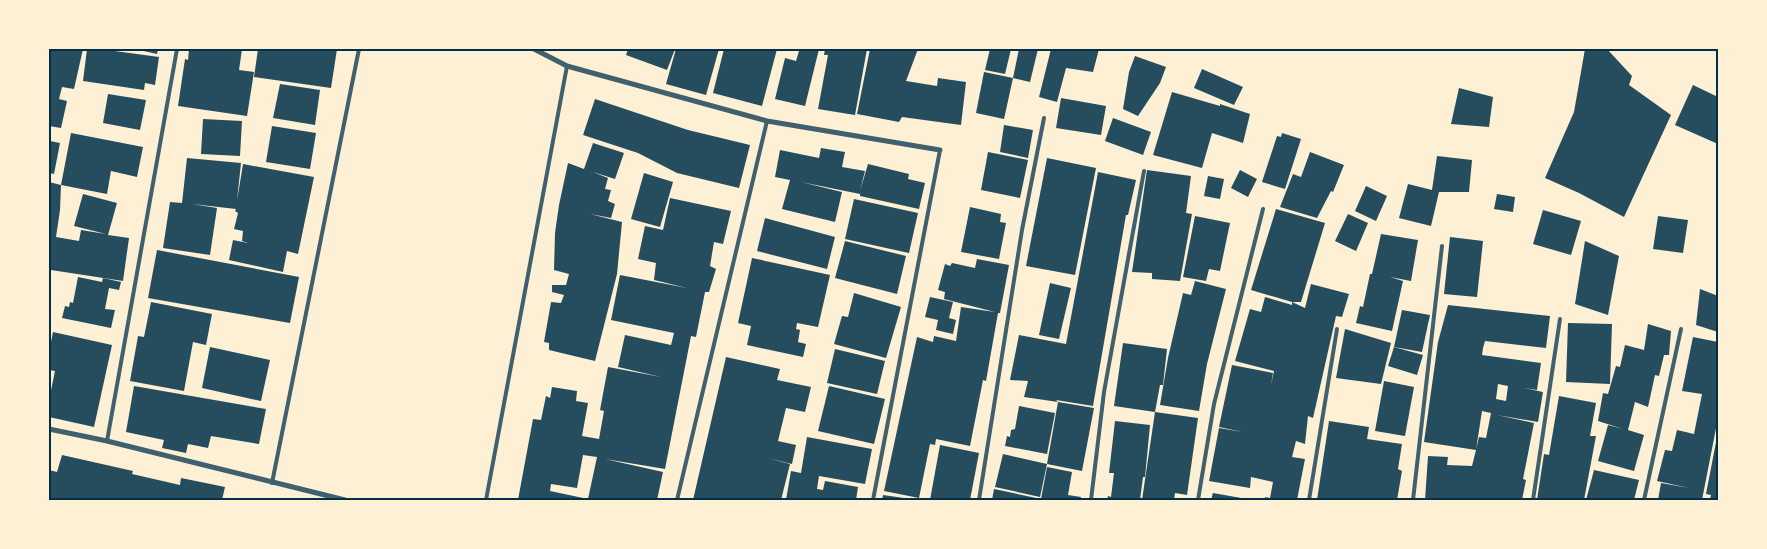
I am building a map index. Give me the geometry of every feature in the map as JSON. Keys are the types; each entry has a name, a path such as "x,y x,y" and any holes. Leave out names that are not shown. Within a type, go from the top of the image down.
{"street":[{"path":"534,49 567,66 767,121 940,150"},
{"path":"49,429 107,441 345,500"}],"lane":[{"path":"107,441 177,49"},
{"path":"272,483 359,49"},
{"path":"486,500 567,66"},
{"path":"979,500 1022,230 1044,118"},
{"path":"677,500 767,121"},
{"path":"873,500 940,150"},
{"path":"1091,500 1104,392 1144,171"},
{"path":"1198,500 1214,404 1263,209"},
{"path":"1413,500 1442,246"},
{"path":"1533,500 1560,319"},
{"path":"1309,500 1337,329"},
{"path":"1644,500 1681,329"}],"building":[{"path":"49,49 83,49 74,89 62,87 59,99 67,101 61,128 49,126"},
{"path":"87,49 159,57 155,85 145,83 144,90 83,81"},
{"path":"135,49 158,49 157,54"},
{"path":"189,49 242,49 239,70 254,72 247,116 178,106 185,59 188,60"},
{"path":"258,49 337,49 331,88 254,77"},
{"path":"628,49 675,49 667,70 626,55"},
{"path":"676,49 719,49 706,95 666,84"},
{"path":"724,49 777,49 762,106 713,93"},
{"path":"794,49 819,49 805,106 775,99 785,58 796,61 799,51"},
{"path":"825,49 867,49 855,115 818,109 828,55 824,55"},
{"path":"870,49 918,49 906,81 937,86 938,78 966,82 961,125 902,117 899,122 857,114"},
{"path":"990,49 1011,49 1005,74 985,70"},
{"path":"1019,49 1038,49 1030,82 1013,78"},
{"path":"1051,49 1099,49 1093,72 1066,68 1057,102 1039,97"},
{"path":"1585,49 1607,49 1632,76 1629,85 1671,115 1624,217 1579,193 1545,178 1574,112"},
{"path":"1135,56 1166,67 1160,83 1138,116 1123,109 1129,72"},
{"path":"1202,69 1243,87 1234,105 1194,88"},
{"path":"984,72 1013,78 1004,119 976,113"},
{"path":"280,84 320,90 315,125 273,118"},
{"path":"1693,85 1718,97 1718,144 1675,125"},
{"path":"1459,88 1493,97 1489,127 1451,124"},
{"path":"1172,92 1250,114 1243,143 1212,133 1202,168 1153,155"},
{"path":"108,94 146,100 140,130 103,123"},
{"path":"1061,98 1106,106 1101,135 1056,128"},
{"path":"595,99 688,130 750,145 739,188 677,173 638,153 583,135"},
{"path":"1113,118 1151,132 1143,155 1105,141"},
{"path":"203,119 242,121 240,156 201,154"},
{"path":"1004,125 1033,130 1028,158 1000,152"},
{"path":"272,126 316,133 310,169 266,162"},
{"path":"49,133 51,134 50,141 60,143 54,174 49,173"},
{"path":"71,133 143,147 137,177 111,171 107,194 61,185"},
{"path":"1282,133 1301,139 1285,189 1262,182 1277,136 1281,137"},
{"path":"593,143 624,153 615,179 593,172 608,178 605,189 611,190 608,201 615,204 611,218 590,214 622,222 617,274 595,361 549,350 549,343 544,342 551,302 561,303 564,295 552,292 552,285 566,285 569,274 554,270 555,233 568,163 584,169"},
{"path":"821,148 845,152 842,167 865,171 860,191 868,164 909,174 908,179 925,183 919,209 801,182 842,192 835,222 782,209 790,180 775,177 780,150 819,158"},
{"path":"988,152 1028,160 1020,198 981,190"},
{"path":"1310,152 1344,165 1333,192 1331,191 1317,218 1280,207 1293,174 1301,177"},
{"path":"1437,156 1472,160 1469,192 1439,192 1431,226 1399,218 1408,184 1432,190"},
{"path":"187,158 241,163 237,201 243,164 314,177 298,254 287,251 283,272 229,260 233,240 248,243 242,241 243,231 234,229 238,213 235,211 236,209 192,204 217,208 210,255 163,248 170,202 182,203"},
{"path":"1047,158 1096,168 1075,275 1026,266"},
{"path":"1147,170 1191,176 1186,213 1192,214 1180,281 1152,279 1152,273 1132,272"},
{"path":"1240,170 1257,179 1248,197 1231,188"},
{"path":"1098,172 1136,180 1128,215 1126,215 1093,406 1056,400 1058,402 1024,397 1028,381 1010,380 1019,335 1066,344"},
{"path":"644,173 673,182 660,227 631,219"},
{"path":"1208,176 1224,179 1220,199 1204,196"},
{"path":"49,182 61,185 56,237 79,241 81,230 106,234 74,226 83,194 117,203 108,235 129,238 123,281 51,270 49,276"},
{"path":"1366,186 1387,196 1376,221 1355,211"},
{"path":"1497,194 1515,197 1513,212 1494,209"},
{"path":"670,198 731,211 723,244 714,242 710,266 716,269 709,292 705,292 696,337 691,336 665,469 605,459 663,472 657,500 518,500 533,419 541,420 546,396 550,398 552,387 577,391 576,401 588,403 582,436 599,439 604,411 600,410 608,367 661,377 618,367 625,335 671,345 674,333 611,320 620,275 687,288 654,280 656,263 638,259 645,226 663,230","holes":["583,455 597,457 588,499 550,491 551,484 577,488"]},
{"path":"854,199 918,213 909,253 845,239"},
{"path":"970,207 1001,214 1000,222 1006,223 999,259 961,252"},
{"path":"1276,209 1325,223 1301,302 1292,302 1251,290"},
{"path":"1543,210 1581,221 1571,255 1533,244"},
{"path":"1348,214 1368,223 1356,251 1335,241"},
{"path":"1195,216 1230,223 1220,271 1209,269 1206,281 1183,277"},
{"path":"1658,216 1688,220 1683,253 1653,249"},
{"path":"765,218 835,237 827,269 757,251"},
{"path":"1381,234 1418,240 1411,281 1390,277 1403,281 1392,331 1356,323 1360,306 1363,307"},
{"path":"1450,237 1483,241 1477,297 1444,294"},
{"path":"845,241 906,256 897,294 835,278"},
{"path":"1585,241 1619,256 1608,315 1575,304"},
{"path":"157,250 299,277 290,323 148,298"},
{"path":"752,258 830,275 818,327 797,323 796,329 800,330 798,342 806,344 803,357 747,345 751,326 738,323"},
{"path":"977,259 1009,265 986,381 983,380 970,446 936,439 935,445 930,444 919,498 884,491 917,337 933,342 934,336 956,341 961,307 995,312 944,299 945,292 938,290 945,264 950,266 952,263 975,268"},
{"path":"78,277 102,282 103,278 121,282 119,290 109,288 105,309 115,310 111,328 62,318 65,306 69,307 70,302 73,303"},
{"path":"1195,281 1226,289 1207,364 1199,411 1160,405 1168,358 1183,293 1191,295"},
{"path":"1050,283 1071,288 1059,339 1039,335"},
{"path":"1311,284 1349,294 1342,317 1336,316 1313,418 1308,416 1305,444 1296,441 1292,457 1305,459 1297,500 1265,500 1265,497 1270,498 1273,482 1251,477 1250,488 1209,481 1219,428 1243,432 1219,427 1232,365 1273,373 1271,385 1274,371 1235,361 1250,309 1261,312 1265,297 1292,305 1292,302 1305,308"},
{"path":"1700,289 1718,296 1718,332 1696,325"},
{"path":"854,293 901,307 886,358 834,344 842,316 848,317"},
{"path":"930,297 953,302 949,318 956,320 953,334 936,330 938,320 925,317"},
{"path":"151,302 212,314 206,345 193,342 184,391 130,381 138,336 144,337"},
{"path":"1448,305 1550,316 1546,348 1485,341 1483,348 1482,355 1541,363 1537,390 1524,388 1543,392 1538,422 1497,415 1534,423 1523,479 1526,480 1522,500 1425,500 1428,456 1448,457 1447,465 1472,466 1476,450 1424,442 1438,342","holes":["1498,384 1508,386 1506,401 1496,399","1482,411 1491,413 1486,438 1479,437 1476,450"]},
{"path":"1402,310 1430,315 1422,352 1394,347"},
{"path":"1568,323 1612,324 1610,384 1566,382"},
{"path":"1648,324 1671,331 1669,355 1664,355 1659,376 1655,375 1648,407 1635,402 1628,430 1644,435 1634,471 1598,461 1608,425 1623,429 1598,421 1603,393 1608,394 1616,366 1620,367 1625,345 1644,350"},
{"path":"1345,329 1391,343 1381,384 1336,378"},
{"path":"53,332 112,345 94,427 49,417 49,400 55,371 49,370 49,352"},
{"path":"1693,337 1718,342 1718,418 1702,500 1658,500 1661,483 1689,488 1657,481 1665,450 1672,451 1677,430 1694,434 1702,394 1682,391"},
{"path":"1123,343 1167,349 1163,385 1160,385 1155,412 1114,406"},
{"path":"210,347 270,360 261,401 202,388"},
{"path":"1394,347 1423,355 1417,375 1388,366"},
{"path":"835,349 885,361 877,394 827,383"},
{"path":"726,357 780,369 777,380 811,387 805,412 786,408 778,441 796,445 792,464 767,458 790,464 781,500 693,500"},
{"path":"1384,381 1414,387 1405,436 1375,431"},
{"path":"134,386 266,409 259,444 211,436 208,448 188,444 186,453 162,448 164,440 126,432"},
{"path":"829,386 885,399 874,444 818,431"},
{"path":"1559,396 1596,403 1590,436 1596,436 1584,500 1537,500 1544,454 1549,455"},
{"path":"1058,402 1094,408 1082,471 1047,464"},
{"path":"1019,406 1055,413 1047,454 1005,446 1007,436 1010,437 1011,430 1015,429"},
{"path":"1155,412 1198,418 1187,495 1175,493 1174,500 1142,500"},
{"path":"1115,421 1150,425 1145,477 1143,477 1140,500 1107,500 1108,496 1111,497 1114,473 1109,473"},
{"path":"1329,421 1369,427 1367,439 1402,444 1398,469 1402,471 1397,500 1317,500"},
{"path":"807,437 872,449 865,484 819,476 817,489 823,490 825,481 858,487 856,500 786,500 791,471 801,473"},
{"path":"1717,437 1718,500 1710,500 1711,495 1706,494"},
{"path":"940,445 979,453 970,500 930,500"},
{"path":"1003,454 1047,464 1040,497 995,487"},
{"path":"62,455 133,471 132,474 180,485 181,478 225,487 222,500 49,500 49,470 57,472"},
{"path":"1047,467 1072,472 1068,495 1081,497 1080,500 992,500 994,489 1041,499"},
{"path":"1594,470 1639,480 1634,500 1586,500"},
{"path":"1213,493 1247,499 1247,500 1211,500"},
{"path":"883,495 911,499 911,500 882,500"}]}
